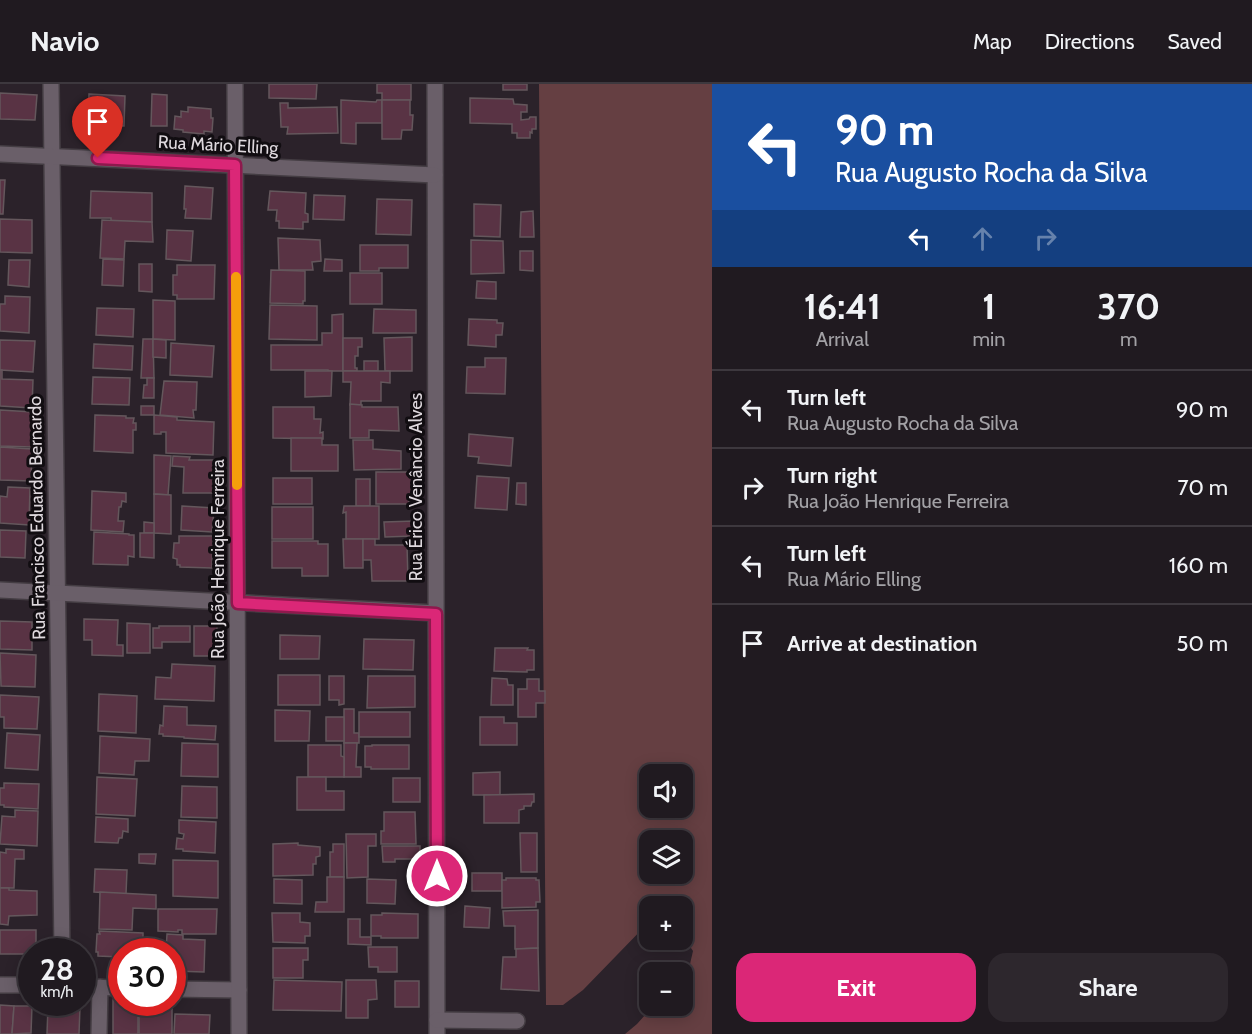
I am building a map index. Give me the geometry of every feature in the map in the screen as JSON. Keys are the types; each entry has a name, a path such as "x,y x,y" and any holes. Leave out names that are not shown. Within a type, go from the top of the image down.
{"street":[{"name":"Rua Francisco Eduardo Bernardo","path":"51,84 62,938"},
{"name":"Rua João Henrique Ferreira","path":"235,84 239,1034"},
{"name":"Rua Érico Venâncio Alves","path":"435,84 437,1027"},
{"name":"Rua Mário Elling","path":"0,154 435,175"},
{"path":"0,590 436,614"},
{"path":"0,985 18,985"},
{"path":"96,987 108,987"},
{"path":"99,1034 100,987"},
{"path":"186,989 239,990"},
{"path":"437,1027 517,1021"}],"shaded area":[{"path":"539,84 712,84 712,1034 625,1034 644,1016 693,1016 693,962 690,962 693,951 693,896 639,896 639,932 583,990 563,1005 546,1005"}],"building":[{"path":"269,84 317,84 316,99 269,98"},
{"path":"377,84 411,84 411,100 382,100 382,93 377,93"},
{"path":"503,84 527,84 527,90 503,90"},
{"path":"0,93 37,95 35,120 0,119"},
{"path":"89,94 125,96 124,126 88,124"},
{"path":"152,94 167,95 167,126 151,126"},
{"path":"470,98 513,99 514,104 527,105 527,112 521,112 521,120 536,117 536,129 530,132 530,138 517,138 517,133 512,133 512,124 470,123"},
{"path":"341,100 376,102 382,100 382,123 356,123 356,144 341,143"},
{"path":"382,100 410,100 410,115 413,115 412,130 402,130 401,139 382,139"},
{"path":"280,103 288,103 288,108 337,107 338,133 287,134 288,127 281,127"},
{"path":"188,107 211,109 212,132 204,131 204,134 174,129 175,116 181,117 181,111 188,112"},
{"path":"0,180 5,180 3,214 0,214"},
{"path":"185,186 213,188 211,219 185,218"},
{"path":"91,191 152,193 152,222 90,218"},
{"path":"270,191 306,193 305,213 308,214 308,222 303,222 303,229 279,228 279,221 276,221 277,210 268,210"},
{"path":"314,195 345,196 344,220 313,219"},
{"path":"377,199 412,200 411,235 376,234"},
{"path":"474,204 501,205 500,237 474,236"},
{"path":"533,211 534,237 520,237 521,212"},
{"path":"0,219 32,220 32,253 0,252"},
{"path":"102,220 152,222 153,242 125,241 124,259 100,258"},
{"path":"167,230 193,231 191,261 166,259"},
{"path":"278,238 320,240 321,261 312,262 313,270 279,270"},
{"path":"471,240 503,241 504,273 471,274"},
{"path":"360,245 408,245 408,268 379,268 379,271 360,271"},
{"path":"520,251 533,251 533,271 520,270"},
{"path":"103,259 124,260 123,286 102,285"},
{"path":"325,259 342,260 342,271 324,271"},
{"path":"9,260 30,260 29,287 8,285"},
{"path":"139,264 152,264 152,292 139,291"},
{"path":"177,265 215,265 214,299 177,299 177,295 173,295 173,275 177,275"},
{"path":"271,270 305,271 305,301 303,304 270,303"},
{"path":"350,273 382,273 382,304 350,304"},
{"path":"477,281 496,282 496,299 476,298"},
{"path":"5,296 30,297 29,333 0,331 0,304 5,304"},
{"path":"153,300 175,301 175,340 153,339"},
{"path":"270,305 317,306 317,340 269,339"},
{"path":"97,308 134,309 133,337 96,335"},
{"path":"374,309 416,310 416,333 373,333"},
{"path":"343,314 343,371 271,370 271,345 322,345 322,333 332,333 332,315"},
{"path":"469,319 497,320 497,323 503,323 502,335 496,335 496,347 468,345"},
{"path":"412,337 412,371 385,371 384,338"},
{"path":"343,338 362,338 362,347 358,347 358,356 355,356 357,371 343,371"},
{"path":"143,339 153,339 154,378 141,378"},
{"path":"153,339 166,340 166,358 153,357"},
{"path":"0,340 35,341 33,372 0,370"},
{"path":"171,343 214,346 212,377 170,375"},
{"path":"94,344 133,346 132,370 93,368"},
{"path":"485,358 506,358 505,394 466,393 467,367 485,367"},
{"path":"364,361 378,361 378,371 364,371"},
{"path":"0,370 2,370 2,379 33,380 32,408 0,406"},
{"path":"305,371 332,371 331,396 305,397"},
{"path":"343,371 390,371 390,383 381,382 381,401 361,401 361,405 350,405 351,382 343,382"},
{"path":"93,377 130,378 129,405 92,404"},
{"path":"147,378 154,378 154,398 143,398"},
{"path":"164,381 197,382 194,418 160,415"},
{"path":"350,404 362,405 362,407 398,407 399,431 369,430 369,438 350,438"},
{"path":"141,406 154,406 154,415 141,415"},
{"path":"273,407 314,407 314,419 321,419 320,433 323,432 323,439 273,438"},
{"path":"0,410 33,412 32,447 0,446"},
{"path":"95,415 134,418 133,423 136,423 136,430 133,430 133,453 94,451"},
{"path":"154,415 177,417 177,420 214,422 213,455 166,453 166,432 154,434"},
{"path":"469,434 513,438 511,466 478,463 479,457 468,456"},
{"path":"291,438 322,438 322,445 338,445 338,471 291,471"},
{"path":"353,440 373,440 373,449 401,451 401,469 354,470"},
{"path":"0,447 32,449 31,481 0,480"},
{"path":"154,455 171,456 168,495 154,494"},
{"path":"173,456 190,457 189,460 213,460 213,493 183,493 184,467 172,466"},
{"path":"376,472 413,472 413,494 409,494 409,504 376,504"},
{"path":"477,476 509,478 507,510 475,508"},
{"path":"273,478 312,478 312,504 273,504"},
{"path":"356,479 370,479 370,506 356,506"},
{"path":"517,483 526,483 526,505 516,504"},
{"path":"8,487 30,488 29,525 0,523 0,496 7,497"},
{"path":"92,491 126,493 126,502 122,501 119,507 118,521 124,521 123,532 91,530"},
{"path":"154,494 171,495 171,534 154,533"},
{"path":"182,506 214,508 212,532 181,530"},
{"path":"344,506 379,506 379,539 346,539"},
{"path":"272,507 313,507 313,539 272,539"},
{"path":"414,521 414,536 385,537 384,522"},
{"path":"144,522 154,523 154,533 144,533"},
{"path":"0,530 26,531 25,558 0,557"},
{"path":"94,532 134,535 134,557 128,556 128,565 93,564"},
{"path":"140,533 154,533 154,558 140,557"},
{"path":"179,536 213,536 212,568 177,565 177,559 173,558 174,543 179,543"},
{"path":"343,539 363,539 363,568 344,568"},
{"path":"363,539 375,539 375,545 407,545 408,581 372,581 371,560 363,560"},
{"path":"272,541 318,541 318,544 328,544 328,576 302,576 302,568 272,568"},
{"path":"84,619 118,620 117,645 123,645 123,656 92,655 92,640 84,640"},
{"path":"0,621 32,622 32,650 0,649"},
{"path":"127,623 150,624 150,653 127,653"},
{"path":"159,626 190,626 190,642 162,642 162,648 153,648 153,628 159,628"},
{"path":"194,626 217,626 217,656 194,656"},
{"path":"280,635 320,636 319,659 280,659"},
{"path":"364,639 414,640 413,670 363,669"},
{"path":"495,648 534,650 534,670 527,670 527,672 494,671"},
{"path":"0,653 36,655 35,687 1,686"},
{"path":"172,664 215,666 214,701 155,699 156,677 171,678"},
{"path":"278,675 320,675 320,705 278,705"},
{"path":"329,676 344,676 344,704 339,705 339,700 329,700"},
{"path":"368,676 415,676 415,707 367,708"},
{"path":"492,678 507,679 508,685 513,685 513,705 491,705"},
{"path":"527,679 539,679 539,691 545,691 545,703 536,703 536,717 518,717 518,689 527,689"},
{"path":"99,694 137,696 136,733 98,731"},
{"path":"0,695 39,697 37,729 4,728 4,717 0,717"},
{"path":"164,706 187,707 187,725 216,726 215,740 159,734 160,725 163,726"},
{"path":"344,709 354,709 354,733 359,733 359,743 344,743"},
{"path":"275,710 310,711 309,741 275,741"},
{"path":"359,712 410,712 410,737 359,737"},
{"path":"326,717 344,717 344,741 326,741"},
{"path":"480,717 504,717 504,723 517,723 517,745 480,745"},
{"path":"7,733 40,735 38,770 5,768"},
{"path":"100,736 150,739 149,761 135,761 134,775 99,773"},
{"path":"182,743 218,744 218,777 181,776"},
{"path":"344,743 357,743 356,767 361,767 361,777 344,777"},
{"path":"308,745 341,745 341,756 344,757 344,777 308,777"},
{"path":"409,745 409,769 365,767 365,746"},
{"path":"500,772 500,795 473,795 473,773"},
{"path":"97,777 137,779 135,816 96,814"},
{"path":"297,777 326,777 326,791 344,791 344,810 297,810"},
{"path":"393,778 420,778 420,802 393,802"},
{"path":"4,783 39,784 38,809 0,805 0,788 4,788"},
{"path":"182,786 217,787 217,818 181,817"},
{"path":"534,794 534,802 531,806 524,806 524,809 519,810 519,823 484,823 484,795"},
{"path":"15,810 38,811 37,846 0,844 2,816 15,817"},
{"path":"384,812 415,812 416,844 381,844"},
{"path":"96,817 128,819 128,832 123,831 118,843 95,842"},
{"path":"179,820 216,822 215,853 176,849 177,838 183,839 184,834 179,833"},
{"path":"520,833 537,833 537,872 521,872"},
{"path":"346,834 376,834 376,846 368,846 368,877 347,878"},
{"path":"298,843 298,845 320,847 320,856 316,857 316,864 313,864 313,875 273,876 273,844"},
{"path":"333,844 344,844 344,877 330,877 330,852 333,852"},
{"path":"382,846 420,846 420,859 395,859 395,862 383,862"},
{"path":"6,849 24,850 24,859 15,859 14,888 0,888 0,852 6,853"},
{"path":"139,854 156,854 155,864 139,863"},
{"path":"173,860 218,861 218,898 173,896"},
{"path":"95,869 127,870 126,894 94,892"},
{"path":"472,873 502,873 502,891 472,891"},
{"path":"327,877 344,877 344,912 315,912 316,902 327,902"},
{"path":"536,878 539,880 540,902 536,902 536,907 502,908 502,880"},
{"path":"274,879 302,880 302,904 274,903"},
{"path":"367,879 396,880 395,904 367,903"},
{"path":"0,888 37,891 37,915 9,916 8,925 0,924"},
{"path":"100,892 156,895 156,909 133,908 132,930 99,929"},
{"path":"465,906 490,908 489,928 464,927"},
{"path":"158,909 217,909 216,934 182,934 182,930 178,932 158,931"},
{"path":"538,910 538,948 515,949 515,926 504,926 503,911"},
{"path":"272,913 300,913 300,922 310,923 310,936 305,936 305,943 273,942"},
{"path":"382,913 418,914 418,938 371,936 371,915 382,915"},
{"path":"348,919 360,919 360,937 371,937 371,945 348,944"},
{"path":"0,930 36,930 36,938 18,938 18,954 0,954"},
{"path":"99,931 143,933 143,938 108,938 108,956 98,956 96,952 97,934 100,934"},
{"path":"167,934 183,935 183,938 167,938"},
{"path":"186,939 205,940 204,972 186,971"},
{"path":"368,947 397,947 397,972 378,972 378,967 369,967"},
{"path":"273,948 308,948 308,960 303,960 303,978 273,978"},
{"path":"538,948 539,991 501,989 503,957 516,957 516,949"},
{"path":"274,980 342,982 341,1011 273,1010"},
{"path":"346,980 376,980 377,999 368,1000 368,1018 346,1018"},
{"path":"395,981 419,981 419,1007 395,1007"},
{"path":"0,1005 14,1006 12,1034 0,1034"},
{"path":"14,1006 18,1006 18,1016 32,1016 31,1033 12,1034"},
{"path":"210,1015 209,1034 174,1034 175,1016"},
{"path":"48,1016 80,1016 79,1034 47,1034"},
{"path":"113,1016 138,1016 138,1034 113,1034"},
{"path":"139,1016 172,1016 172,1034 139,1034"}],"slow traffic":[{"path":"236,277 237,485"}],"route":[{"path":"98,158 235,165 238,603 436,614 437,876"}]}
